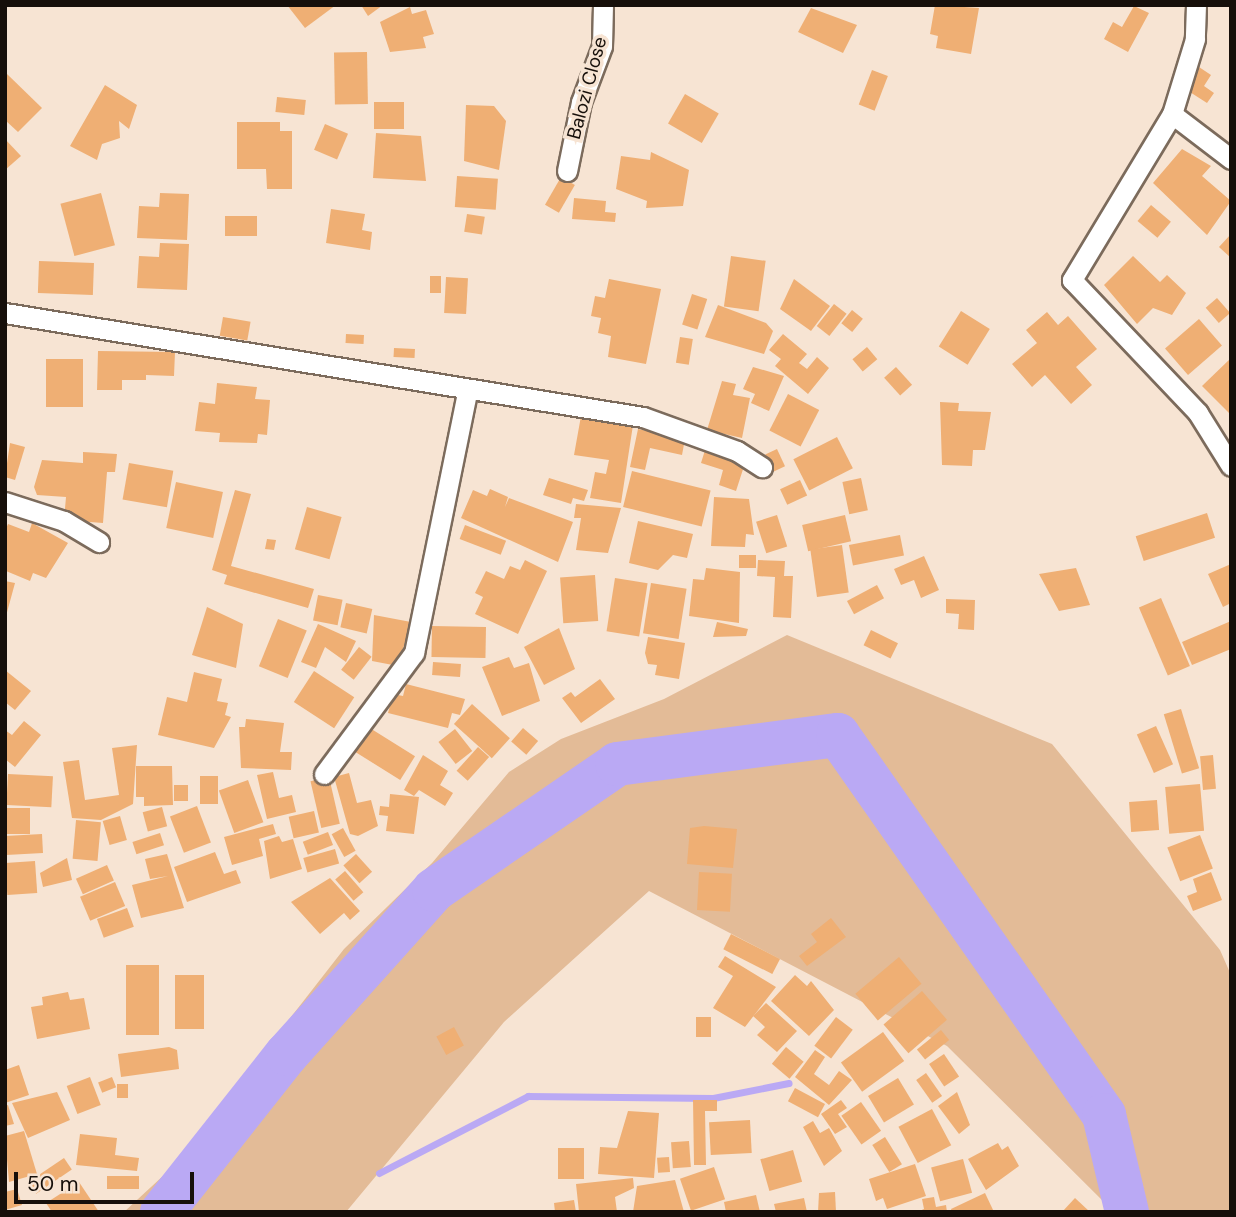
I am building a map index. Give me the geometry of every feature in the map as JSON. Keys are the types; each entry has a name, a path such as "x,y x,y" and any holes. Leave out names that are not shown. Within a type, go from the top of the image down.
{"street":[{"name":"Balozi Close","path":"567,171 581,102 603,46 603,5"},
{"path":"1196,5 1195,39 1172,114 1072,280 1204,419 1231,466"},
{"path":"1172,114 1231,159"},
{"path":"5,313 467,392 643,417 737,451 762,467"},
{"path":"324,774 414,653 467,392"},
{"path":"5,502 64,521 99,542"}],"shaded area":[{"path":"787,635 1052,744 1220,950 1231,975 1231,1212 1114,1212 947,1046 649,891 504,1022 346,1212 124,1212 178,1162 344,949 432,863 509,772 561,739 664,699"}],"building":[{"path":"287,5 336,5 305,28"},
{"path":"361,5 383,5 368,16"},
{"path":"935,5 979,8 971,54 936,48 938,36 930,34"},
{"path":"1134,6 1149,13 1128,52 1104,39 1113,22 1122,27"},
{"path":"410,7 412,14 426,10 434,34 423,37 426,48 390,52 380,22"},
{"path":"811,8 857,25 843,53 798,32"},
{"path":"367,52 368,104 335,105 334,53"},
{"path":"1196,65 1211,75 1204,86 1214,93 1207,103 1182,87"},
{"path":"872,70 888,76 875,111 859,105"},
{"path":"6,73 42,108 18,132 5,120"},
{"path":"105,85 137,105 129,129 119,121 120,138 102,144 97,160 70,146"},
{"path":"685,94 719,114 702,143 668,123"},
{"path":"277,97 306,100 304,115 275,112"},
{"path":"374,102 404,102 404,129 374,129"},
{"path":"466,105 494,106 506,121 499,170 464,161"},
{"path":"237,122 280,122 280,131 292,131 292,189 267,189 266,169 237,169"},
{"path":"325,124 348,134 337,160 314,150"},
{"path":"376,133 421,136 426,181 373,178"},
{"path":"5,139 21,156 5,170"},
{"path":"1182,149 1211,166 1202,176 1231,201 1207,235 1153,183"},
{"path":"651,152 689,170 683,206 646,208 647,201 616,189 621,156 650,160"},
{"path":"457,176 498,179 496,210 455,207"},
{"path":"561,177 575,185 559,213 545,205"},
{"path":"101,193 115,245 74,256 60,204"},
{"path":"160,193 189,194 187,240 137,238 139,206 159,207"},
{"path":"574,198 606,201 605,212 616,213 615,222 572,219"},
{"path":"1151,205 1171,222 1157,238 1138,221"},
{"path":"331,209 365,214 362,230 372,232 370,250 326,243"},
{"path":"467,214 485,217 482,235 464,232"},
{"path":"225,216 257,216 257,236 225,236"},
{"path":"1231,234 1231,258 1219,247"},
{"path":"160,243 189,244 187,290 137,288 139,256 159,257"},
{"path":"731,256 766,261 759,311 724,307"},
{"path":"1133,256 1160,282 1167,275 1186,293 1172,315 1153,308 1137,324 1104,285"},
{"path":"39,261 94,263 93,295 38,293"},
{"path":"430,276 441,276 441,293 430,293"},
{"path":"446,277 468,278 466,314 444,313"},
{"path":"609,279 661,289 646,364 608,357 611,336 598,333 601,318 591,316 595,296 605,298"},
{"path":"794,279 830,306 811,331 780,309"},
{"path":"692,294 707,299 697,329 682,324"},
{"path":"1217,298 1230,313 1219,323 1206,308"},
{"path":"834,304 847,314 829,336 817,326"},
{"path":"718,305 766,323 773,331 764,354 705,337"},
{"path":"852,310 863,319 852,332 841,323"},
{"path":"961,311 990,329 968,365 939,347"},
{"path":"1047,312 1058,325 1068,316 1097,349 1076,367 1092,385 1071,404 1045,375 1032,387 1012,364 1037,343 1026,330"},
{"path":"223,317 251,322 247,341 220,336"},
{"path":"1199,319 1222,345 1188,375 1165,349"},
{"path":"346,334 364,335 364,344 346,343"},
{"path":"783,334 807,354 799,363 807,369 817,357 829,368 808,394 775,366 781,359 769,350"},
{"path":"680,337 693,339 689,365 676,363"},
{"path":"867,347 877,359 863,371 852,359"},
{"path":"394,348 415,349 415,358 394,357"},
{"path":"98,351 175,352 174,376 146,375 146,380 122,380 122,390 97,390"},
{"path":"1231,358 1231,415 1202,386"},
{"path":"46,359 83,359 83,407 46,407"},
{"path":"753,367 784,376 769,411 751,403 755,394 743,389"},
{"path":"896,367 912,385 900,396 884,378"},
{"path":"722,381 736,384 733,395 750,398 742,438 707,430"},
{"path":"217,383 257,387 255,399 270,400 267,435 258,434 257,443 219,442 220,433 195,431 199,402 215,404"},
{"path":"788,394 819,410 801,446 769,431"},
{"path":"940,402 959,403 958,411 991,412 985,450 973,450 972,466 942,465"},
{"path":"581,416 633,425 621,503 590,498 595,472 606,474 609,460 574,455"},
{"path":"638,429 685,439 682,455 650,448 645,470 630,467"},
{"path":"837,437 853,468 809,490 793,459"},
{"path":"10,443 25,447 15,480 5,477"},
{"path":"706,447 746,460 736,491 719,485 723,470 701,463"},
{"path":"777,449 785,466 773,472 765,454"},
{"path":"83,452 117,454 115,472 107,472 103,523 64,520 66,497 37,495 34,487 42,460 83,463"},
{"path":"129,463 173,471 167,507 123,499"},
{"path":"632,471 711,491 702,526 623,507"},
{"path":"549,478 588,490 584,501 573,498 571,504 543,495"},
{"path":"861,478 868,510 849,514 842,482"},
{"path":"800,480 807,495 787,505 780,489"},
{"path":"176,482 223,492 213,538 166,528"},
{"path":"490,489 508,497 505,507 509,498 573,522 558,562 461,518 473,490 487,496"},
{"path":"235,490 251,494 231,566 314,589 308,608 224,584 227,575 212,570"},
{"path":"714,497 749,499 754,535 746,534 745,547 711,546"},
{"path":"576,504 621,508 608,553 576,550 581,518 574,518"},
{"path":"307,507 342,517 329,559 295,549"},
{"path":"1207,513 1215,538 1144,561 1136,536"},
{"path":"777,515 787,546 766,553 756,522"},
{"path":"845,515 851,541 808,551 802,525"},
{"path":"638,521 693,534 687,558 673,555 658,570 629,563"},
{"path":"32,523 68,543 46,578 33,573 30,581 6,571 5,531 8,524 29,532"},
{"path":"465,525 506,541 501,555 460,539"},
{"path":"900,535 904,556 853,566 849,545"},
{"path":"267,539 276,540 274,550 265,549"},
{"path":"842,545 849,593 817,597 810,549"},
{"path":"739,555 756,555 756,568 739,568"},
{"path":"924,556 939,590 921,598 914,580 901,585 894,569"},
{"path":"525,560 547,571 518,634 475,614 483,597 475,593 486,571 504,579 510,566 520,570"},
{"path":"758,560 785,561 784,576 793,576 791,618 773,617 775,577 757,576"},
{"path":"1231,564 1231,603 1223,607 1208,574"},
{"path":"706,568 740,572 739,623 689,616 693,579 704,580"},
{"path":"1076,568 1090,605 1059,611 1039,574"},
{"path":"595,575 598,621 563,623 560,577"},
{"path":"615,578 648,583 639,636 607,631"},
{"path":"5,581 15,583 6,616 5,616"},
{"path":"651,583 687,589 679,639 643,633"},
{"path":"877,585 884,598 854,614 847,601"},
{"path":"318,595 343,600 338,625 313,621"},
{"path":"1161,598 1190,666 1168,675 1139,607"},
{"path":"946,599 975,600 974,630 958,629 959,614 946,613"},
{"path":"346,603 372,609 367,633 340,627"},
{"path":"207,607 243,624 236,668 192,655"},
{"path":"374,615 411,622 398,666 372,661"},
{"path":"278,619 307,631 288,678 259,666"},
{"path":"1231,621 1231,649 1192,665 1182,642"},
{"path":"717,622 748,629 746,636 713,637"},
{"path":"318,624 356,641 346,662 325,647 316,668 301,662"},
{"path":"432,626 486,627 485,658 431,657"},
{"path":"559,628 575,669 544,685 524,647"},
{"path":"871,630 898,643 891,658 864,645"},
{"path":"648,637 685,643 679,679 655,675 657,665 648,664 645,653"},
{"path":"359,647 372,657 354,680 341,670"},
{"path":"509,657 514,668 529,663 540,701 502,716 482,667"},
{"path":"433,662 461,664 460,677 432,675"},
{"path":"5,670 31,691 15,710 5,702"},
{"path":"314,671 354,697 334,728 294,702"},
{"path":"194,672 222,679 217,701 228,703 225,715 231,717 214,748 158,735 167,697 187,702"},
{"path":"600,679 615,699 581,723 562,698 571,692 575,697"},
{"path":"406,684 465,699 460,715 452,713 448,728 388,713 393,694 403,696"},
{"path":"472,704 510,738 492,758 454,724"},
{"path":"1181,709 1199,768 1182,774 1164,714"},
{"path":"246,719 284,723 280,752 292,752 291,770 241,768 239,727 245,727"},
{"path":"24,721 41,735 15,767 5,759 5,730 12,735"},
{"path":"365,725 415,756 400,780 350,749"},
{"path":"1156,726 1173,764 1154,773 1137,735"},
{"path":"523,728 538,741 526,755 511,742"},
{"path":"455,729 472,751 456,764 438,742"},
{"path":"137,745 133,804 101,820 72,818 63,762 79,760 85,800 119,795 112,748"},
{"path":"478,747 489,757 468,781 457,771"},
{"path":"423,755 448,771 440,785 453,793 445,806 419,790 414,796 404,790"},
{"path":"1213,755 1216,789 1203,790 1200,756"},
{"path":"136,766 172,766 173,805 144,806 144,797 136,797"},
{"path":"273,772 279,798 292,795 296,812 267,819 257,775"},
{"path":"349,773 357,803 371,800 378,826 358,836 350,834 334,777"},
{"path":"8,774 53,776 51,807 6,805"},
{"path":"200,776 218,776 218,804 200,804"},
{"path":"329,777 340,824 321,828 310,781"},
{"path":"248,780 263,822 234,833 219,791"},
{"path":"1200,784 1204,831 1169,834 1165,787"},
{"path":"174,785 188,785 188,801 174,801"},
{"path":"390,794 419,797 414,834 386,831 388,816 379,815 380,806 389,807"},
{"path":"1157,800 1159,830 1131,832 1129,802"},
{"path":"197,806 211,842 184,853 170,816"},
{"path":"162,807 167,826 148,831 143,812"},
{"path":"5,808 30,808 30,834 5,834"},
{"path":"314,811 319,832 294,838 289,817"},
{"path":"120,816 127,840 110,845 103,821"},
{"path":"76,820 101,822 98,861 73,859"},
{"path":"273,824 276,834 259,839 263,856 232,865 224,837"},
{"path":"704,826 737,829 733,868 687,864 690,828"},
{"path":"343,828 356,851 344,857 332,834"},
{"path":"328,832 333,845 308,855 303,842"},
{"path":"160,833 164,845 136,854 132,842"},
{"path":"42,834 43,853 6,855 5,836"},
{"path":"1200,835 1213,869 1180,881 1167,848"},
{"path":"279,836 282,842 293,839 302,869 270,879 264,841"},
{"path":"335,849 339,863 307,873 303,858"},
{"path":"215,852 224,874 236,870 241,883 187,902 174,867"},
{"path":"167,854 184,908 141,918 132,885 168,876 150,879 145,859"},
{"path":"356,854 372,872 359,883 343,865"},
{"path":"67,858 72,880 43,887 40,873"},
{"path":"35,861 37,893 7,895 5,863"},
{"path":"107,865 114,881 83,894 76,879"},
{"path":"345,871 363,892 354,901 335,880"},
{"path":"699,872 732,874 730,912 697,910"},
{"path":"1211,872 1222,900 1193,911 1187,896 1197,892 1193,879"},
{"path":"330,878 360,911 350,920 344,913 320,934 291,902"},
{"path":"115,882 125,906 90,921 80,897"},
{"path":"127,908 134,927 104,938 97,919"},
{"path":"831,918 846,937 807,966 799,956 817,942 811,934"},
{"path":"731,934 780,959 772,974 723,949"},
{"path":"725,956 776,987 745,1027 713,1008 733,976 718,967"},
{"path":"899,957 921,984 878,1020 855,994"},
{"path":"126,965 159,965 159,1035 126,1035"},
{"path":"175,975 204,975 204,1029 175,1029"},
{"path":"795,975 807,986 811,981 834,1010 809,1036 771,1001"},
{"path":"922,991 947,1020 908,1053 884,1024"},
{"path":"68,992 70,1000 84,998 90,1029 37,1039 31,1007 43,1005 42,997"},
{"path":"766,1003 797,1031 777,1052 757,1035 765,1027 753,1016"},
{"path":"696,1017 711,1017 711,1037 696,1037"},
{"path":"836,1017 853,1030 831,1058 814,1046"},
{"path":"454,1027 464,1046 446,1055 436,1036"},
{"path":"941,1030 949,1040 925,1060 917,1050"},
{"path":"883,1032 904,1061 862,1092 841,1063"},
{"path":"169,1047 177,1050 179,1069 121,1077 118,1054"},
{"path":"786,1047 804,1062 789,1079 772,1064"},
{"path":"815,1050 825,1057 814,1074 829,1085 839,1071 852,1080 829,1105 795,1077"},
{"path":"944,1054 959,1076 944,1086 929,1064"},
{"path":"19,1065 29,1095 5,1103 5,1070"},
{"path":"926,1073 942,1096 932,1103 916,1080"},
{"path":"90,1077 101,1105 77,1114 67,1086"},
{"path":"112,1077 116,1087 102,1093 98,1083"},
{"path":"898,1078 914,1105 884,1123 868,1096"},
{"path":"117,1084 128,1084 128,1098 117,1098"},
{"path":"795,1088 825,1104 818,1117 788,1101"},
{"path":"57,1092 70,1120 28,1138 12,1103"},
{"path":"957,1092 970,1125 959,1134 938,1106"},
{"path":"693,1100 717,1100 717,1111 705,1111 706,1165 694,1165"},
{"path":"841,1100 847,1108 838,1114 847,1127 835,1134 821,1114"},
{"path":"861,1102 881,1131 861,1144 841,1116"},
{"path":"8,1105 14,1124 5,1126 5,1106"},
{"path":"932,1109 951,1145 918,1163 898,1127"},
{"path":"628,1111 659,1113 654,1178 598,1174 600,1147 617,1148"},
{"path":"750,1120 752,1153 711,1155 709,1122"},
{"path":"813,1121 820,1133 829,1128 842,1151 824,1166 803,1127"},
{"path":"24,1131 37,1174 9,1182 5,1136"},
{"path":"80,1134 117,1138 115,1155 139,1158 137,1171 76,1165"},
{"path":"885,1137 902,1164 889,1172 872,1145"},
{"path":"689,1141 691,1167 673,1168 671,1142"},
{"path":"998,1143 1002,1150 1008,1146 1019,1166 986,1190 968,1159"},
{"path":"558,1148 584,1148 584,1179 558,1179"},
{"path":"793,1150 802,1182 769,1191 760,1159"},
{"path":"669,1157 670,1172 658,1173 657,1158"},
{"path":"64,1158 72,1170 36,1194 28,1182"},
{"path":"963,1159 972,1193 940,1201 931,1168"},
{"path":"915,1164 926,1196 887,1209 883,1198 876,1201 869,1179"},
{"path":"714,1167 725,1199 691,1211 680,1179"},
{"path":"107,1176 139,1176 139,1189 107,1189"},
{"path":"633,1178 634,1188 615,1197 617,1212 579,1212 576,1184"},
{"path":"675,1180 684,1212 633,1212 637,1186"},
{"path":"79,1182 99,1212 52,1212 46,1203"},
{"path":"17,1189 22,1205 5,1210 5,1192"},
{"path":"835,1192 836,1212 818,1212 819,1193"},
{"path":"985,1193 994,1212 952,1212 951,1209"},
{"path":"756,1195 760,1212 726,1212 724,1202"},
{"path":"934,1197 936,1207 946,1205 947,1212 917,1212 924,1209 922,1199"},
{"path":"804,1198 807,1212 776,1212 774,1204"},
{"path":"1075,1198 1090,1212 1062,1212"},
{"path":"574,1200 576,1212 555,1212 554,1203"}],"waterway":[{"path":"162,1212 287,1054 434,890 617,764 838,735 1104,1115 1127,1212"},
{"path":"379,1173 528,1096 713,1098 789,1083"}]}
